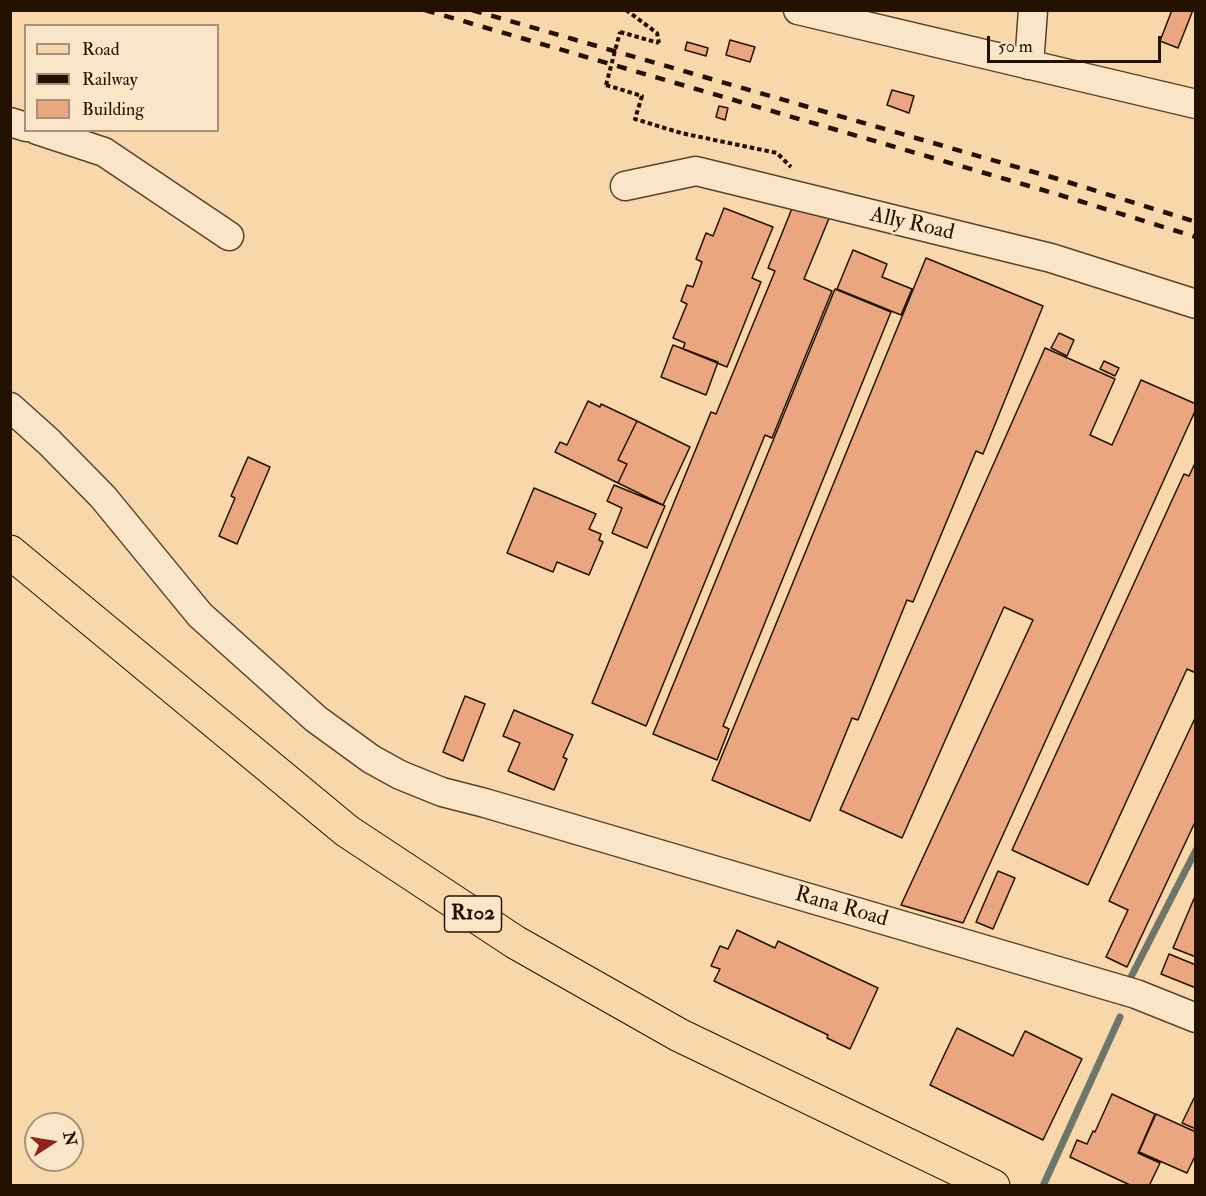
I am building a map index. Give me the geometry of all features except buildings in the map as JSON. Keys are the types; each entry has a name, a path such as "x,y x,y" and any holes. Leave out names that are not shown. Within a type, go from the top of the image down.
{"main road":[{"name":"R102","path":"10,552 346,831 515,942 679,1035 993,1185"}],"street":[{"path":"798,10 837,15 1029,65 1196,104"},
{"path":"1029,65 1033,10"},
{"path":"43,132 104,152 229,236"},
{"name":"Ally Road","path":"625,186 696,171 1051,258 1196,304"},
{"name":"Rana Road","path":"10,407 49,442 103,497 200,615 316,719 371,759 400,775 442,792 1136,994 1196,1018"}],"path":[{"path":"626,10 657,33 660,43 620,32 606,85 642,96 635,119 681,133 777,153 792,168"}],"waterway":[{"path":"1131,977 1196,850"},
{"path":"1043,1186 1120,1017"}],"railway":[{"path":"425,10 1060,195 1196,237"},
{"path":"472,10 1058,179 1196,222"}]}
